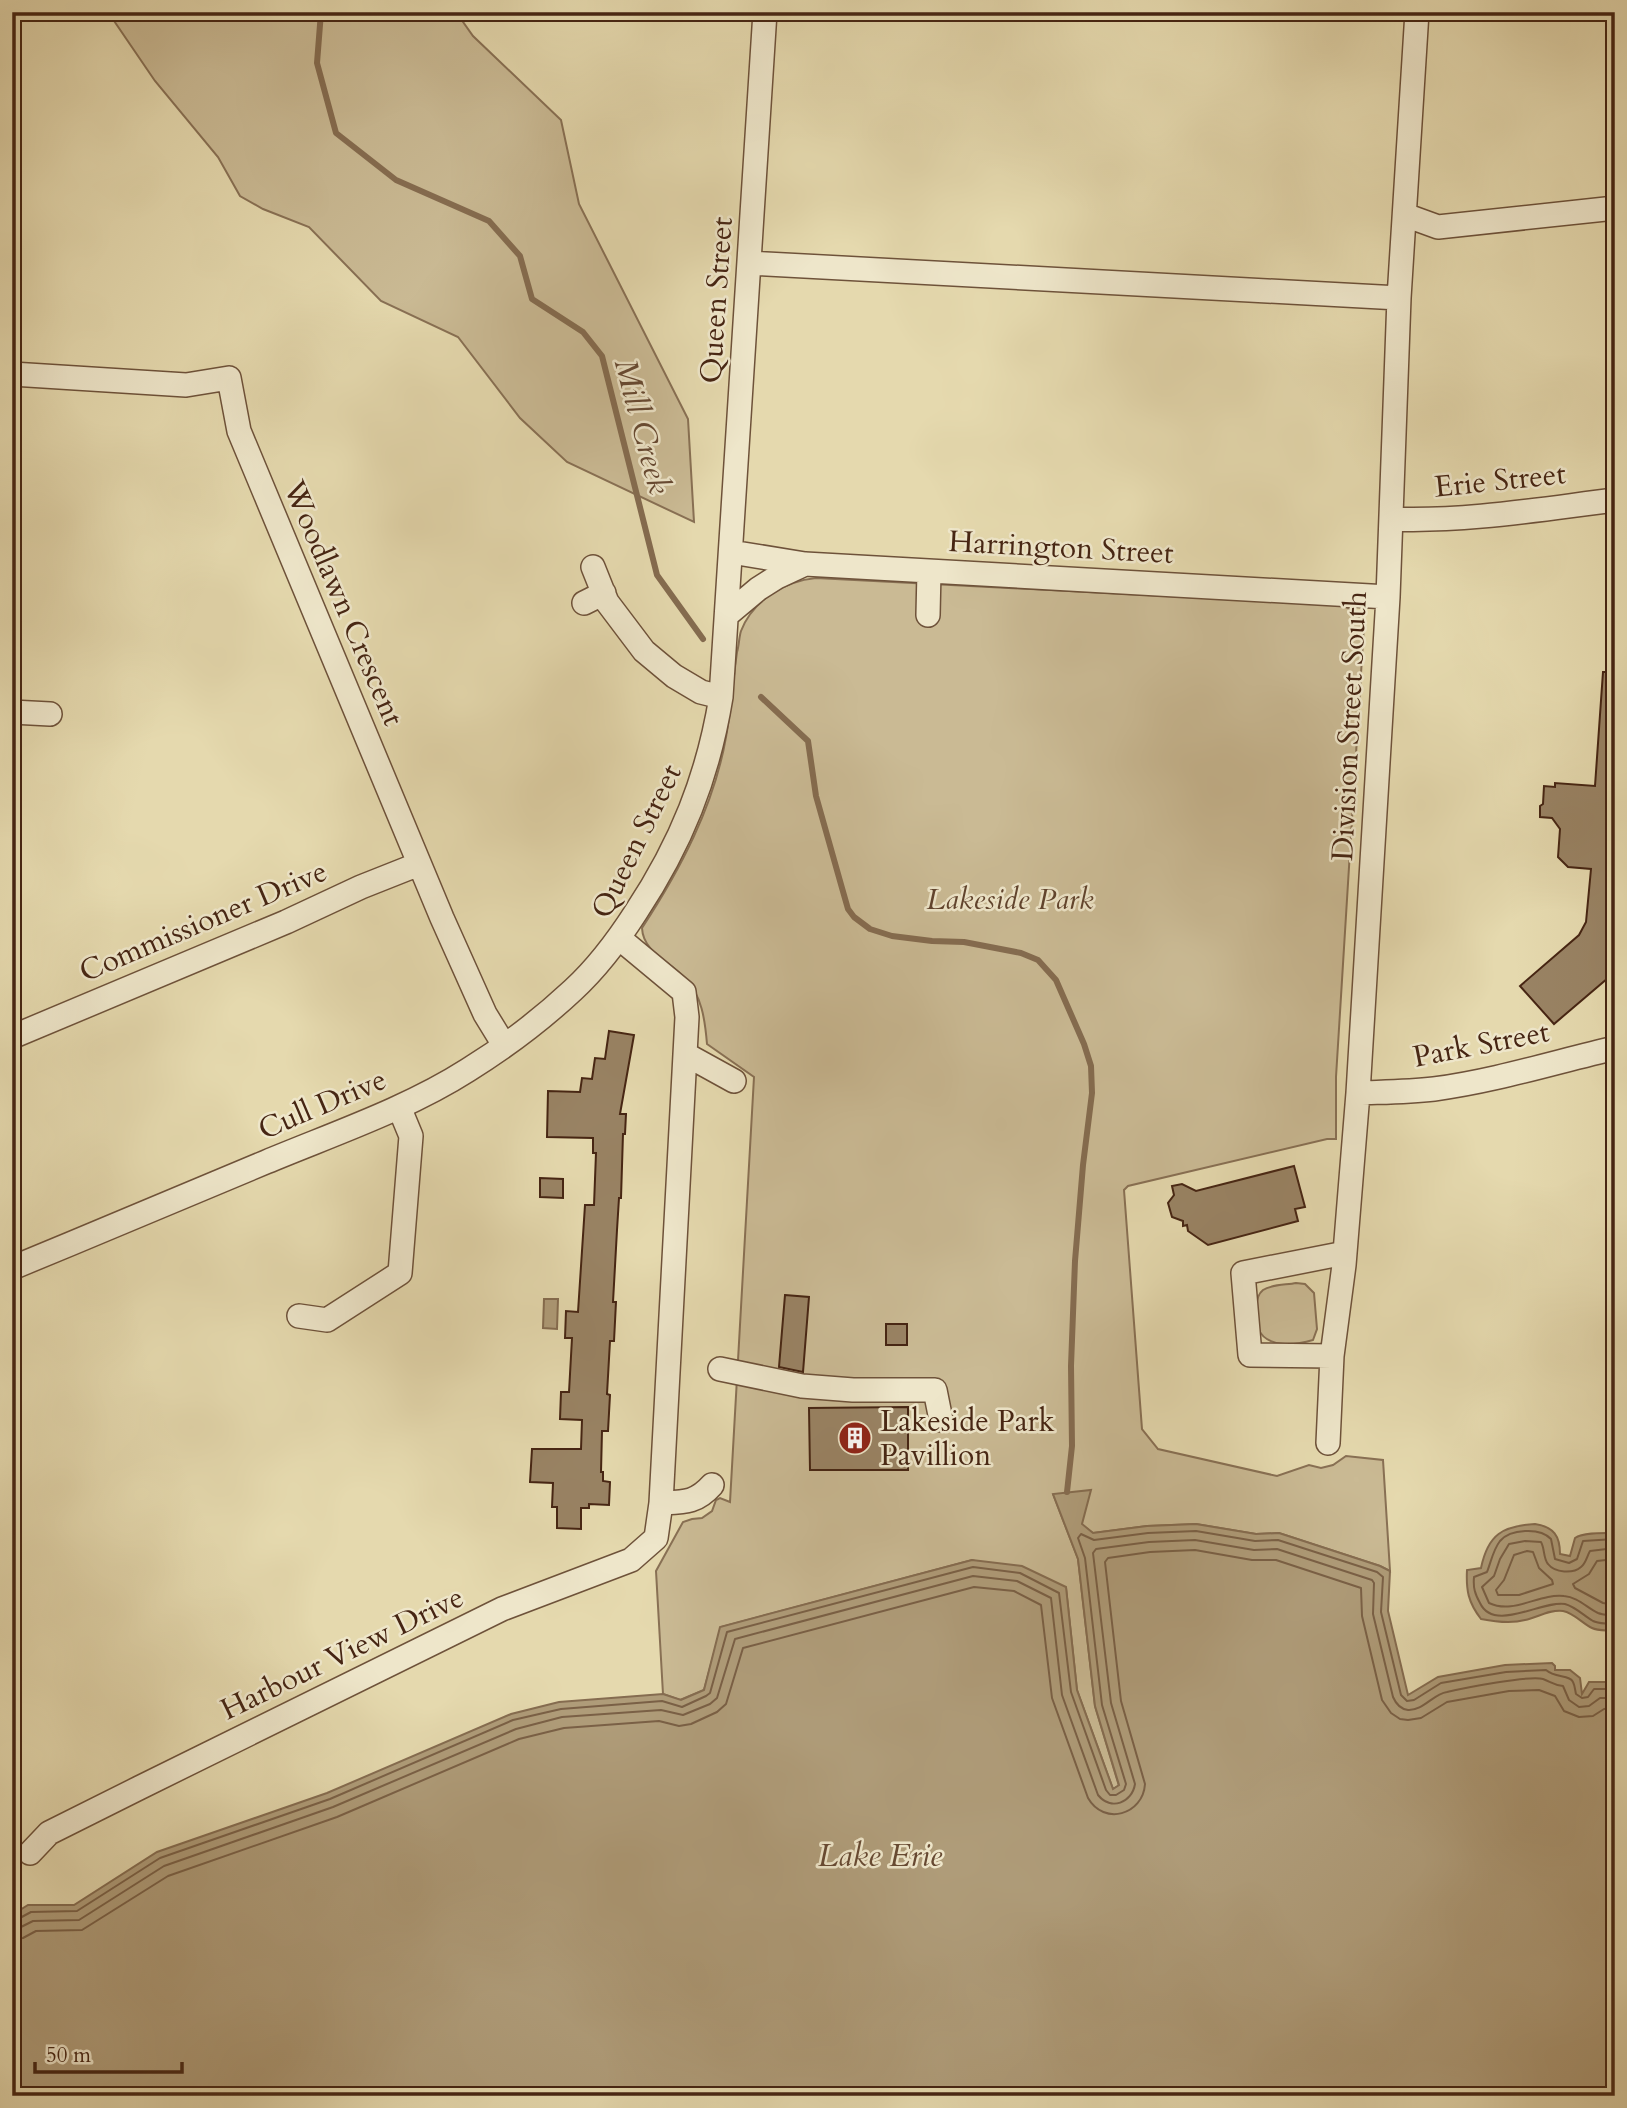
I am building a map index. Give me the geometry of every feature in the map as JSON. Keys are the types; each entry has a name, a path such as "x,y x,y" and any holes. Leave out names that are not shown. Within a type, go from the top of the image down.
{"street":[{"name":"Queen Street","path":"661,1503 687,1017 684,992 619,938 655,883 688,821 708,763 721,697 765,12"},
{"name":"Division Street South","path":"1328,1443 1332,1356 1345,1253 1357,1093 1388,597 1399,298 1417,12"},
{"path":"1405,215 1438,227 1615,208"},
{"path":"750,263 1399,298"},
{"name":"Woodlawn Crescent","path":"12,374 186,385 229,378 239,431 419,864 476,994 504,1045"},
{"name":"Erie Street","path":"1391,519 1479,516 1615,500"},
{"name":"Harrington Street","path":"731,552 805,564 1388,597"},
{"path":"727,615 758,589 805,564"},
{"path":"593,567 594,598 607,602 644,651 674,677 701,692 721,697"},
{"path":"928,615 929,571"},
{"path":"12,712 50,714"},
{"name":"Commissioner Drive","path":"12,1037 419,864"},
{"name":"Cull Drive","path":"12,1268 399,1107 467,1071 573,990 619,938"},
{"name":"Park Street","path":"1357,1093 1410,1092 1437,1088 1509,1074 1615,1048"},
{"path":"685,1054 734,1082"},
{"path":"299,1316 327,1320 400,1273 411,1136 399,1107"},
{"path":"1332,1356 1250,1356 1243,1273 1345,1253"},
{"path":"720,1369 802,1386 853,1390 935,1390 941,1420"},
{"path":"661,1503 693,1500 702,1496 712,1485"},
{"name":"Harbour View Drive","path":"30,1853 49,1833 502,1609 631,1560 656,1538 661,1503"}],"green space":[{"path":"108,12 456,12 473,36 561,120 579,204 688,419 694,522 567,462 520,418 458,337 381,301 309,227 263,209 240,196 218,157 155,81"},
{"name":"Lakeside Park","path":"816,578 1340,605 1354,612 1364,625 1336,1077 1336,1139 1128,1186 1124,1190 1142,1429 1158,1449 1277,1476 1309,1465 1321,1468 1333,1465 1346,1456 1383,1460 1390,1571 1279,1533 1256,1534 1196,1524 1147,1526 1093,1533 1053,1494 1078,1559 1095,1706 1119,1786 1113,1789 1077,1690 1066,1588 972,1560 721,1627 704,1690 680,1700 663,1694 656,1571 683,1522 702,1518 712,1511 716,1500 720,1498 730,1502 754,1077 707,1044 704,1017 695,992 684,977 647,944 642,928 694,837 713,788 721,763 737,652 746,620 771,594 793,583"},
{"path":"1305,1284 1314,1293 1317,1329 1313,1340 1290,1344 1274,1342 1262,1335 1258,1328 1259,1294 1271,1287"}],"water":[{"path":"544,1299 558,1299 557,1329 543,1328"},
{"name":"Lake Erie","path":"1091,1490 1082,1524 1093,1533 1147,1526 1196,1524 1256,1534 1279,1533 1390,1571 1388,1611 1408,1695 1438,1677 1505,1665 1552,1663 1555,1670 1570,1670 1580,1678 1582,1694 1589,1682 1615,1682 1615,2096 12,2096 12,1915 28,1905 74,1905 157,1852 327,1793 511,1714 559,1702 663,1694 681,1700 704,1690 720,1627 972,1560 1022,1566 1066,1587 1077,1690 1113,1789 1119,1785 1095,1706 1078,1559 1053,1494"},
{"path":"1535,1524 1547,1527 1555,1533 1560,1554 1570,1556 1575,1538 1594,1533 1615,1533 1614,1631 1594,1629 1563,1611 1553,1611 1514,1622 1481,1619 1469,1596 1467,1570 1481,1568 1488,1547 1499,1534 1514,1527"}],"building":[{"path":"1603,672 1615,672 1615,972 1554,1024 1520,986 1579,935 1586,922 1591,869 1568,867 1558,857 1560,829 1552,818 1540,817 1540,806 1543,804 1544,786 1555,787 1555,783 1595,786"},
{"path":"609,1031 634,1035 620,1114 626,1114 613,1302 616,1302 614,1341 610,1341 608,1431 602,1431 601,1472 603,1481 610,1482 609,1505 589,1504 589,1508 581,1508 581,1529 557,1528 557,1507 552,1507 553,1483 530,1482 532,1449 581,1449 582,1420 560,1419 561,1392 569,1392 572,1338 565,1338 566,1311 578,1312 585,1205 594,1205 596,1153 593,1153 593,1138 547,1137 548,1091 580,1092 582,1078 592,1079 595,1058 605,1059"},
{"path":"1294,1166 1305,1207 1295,1209 1298,1221 1208,1245 1188,1231 1187,1225 1183,1226 1183,1221 1172,1217 1168,1203 1174,1195 1172,1186 1182,1184 1196,1191"},
{"path":"540,1178 563,1179 563,1198 540,1197"},
{"path":"785,1295 809,1297 803,1372 779,1367"},
{"path":"886,1324 907,1324 907,1345 886,1345"},
{"name":"Lakeside Park Pavillion","path":"908,1407 908,1470 810,1470 809,1408"}],"waterway":[{"name":"Mill Creek","path":"321,12 317,63 336,133 396,180 489,221 520,256 532,299 583,332 602,356 657,575 703,639"},
{"name":"Mill Creek","path":"761,697 808,741 816,796 848,909 854,917 870,929 892,936 964,942 1021,953 1038,960 1056,980 1084,1044 1091,1066 1092,1093 1075,1261 1071,1366 1072,1446 1067,1492"}],"place":[{"name":"Lakeside Park Pavillion","path":"855,1438"}]}
